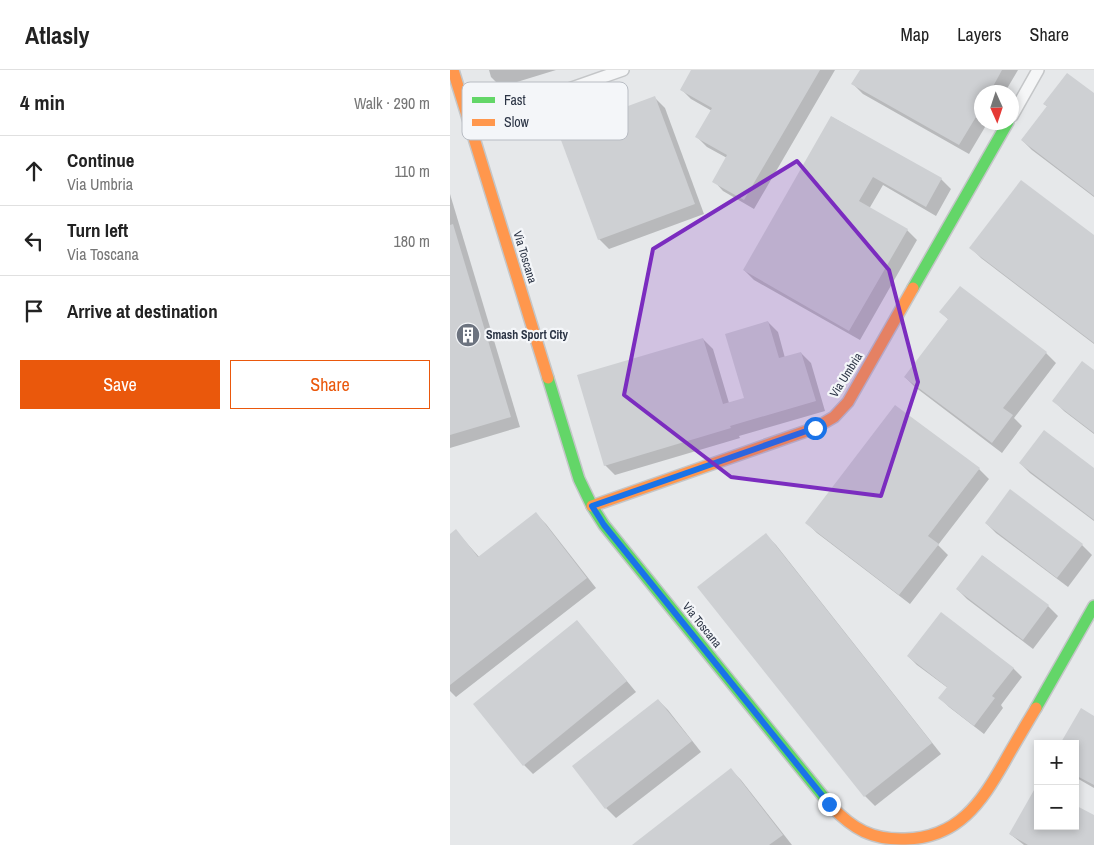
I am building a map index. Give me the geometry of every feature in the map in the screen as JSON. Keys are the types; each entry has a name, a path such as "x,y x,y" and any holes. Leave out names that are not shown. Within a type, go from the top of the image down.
{"street":[{"name":"Via Toscana","path":"453,70 462,100"},
{"path":"589,82 623,70"},
{"path":"1019,104 1038,70"},
{"name":"Via Umbria","path":"592,506 815,428 834,417 848,402 1003,130"},
{"name":"Via Toscana","path":"474,140 579,479 592,506 604,525 829,804 856,828 881,838 909,841 939,834 966,817 988,791 1094,606"}],"highlighted area":[{"path":"797,161 889,270 918,382 881,496 731,477 624,395 653,249"}],"building":[{"path":"691,70 820,70 744,200 712,182 727,155 695,137 712,108 680,90"},
{"path":"860,70 1002,70 994,85 974,85 974,120 959,145 851,84"},
{"path":"1067,73 1094,93 1094,196 1021,140 1047,106 1043,104"},
{"path":"655,96 695,204 598,240 561,140 628,140 628,106"},
{"path":"831,116 942,178 926,207 873,177 859,201 908,229 849,331 743,270"},
{"path":"1021,180 1094,235 1094,343 969,248"},
{"name":"Smash Sport City","path":"453,224 511,417 450,435 450,225"},
{"path":"960,286 1047,352 1003,408 1013,415 992,443 904,377 948,319 939,312"},
{"path":"768,321 779,358 801,352 816,401 604,466 577,375 703,338 723,404 744,398 725,334"},
{"path":"1082,361 1094,370 1094,433 1052,401"},
{"path":"895,405 980,468 928,536 939,544 899,595 805,523"},
{"path":"1044,430 1094,468 1094,520 1019,463"},
{"path":"1010,489 1083,544 1057,578 985,523"},
{"path":"536,512 587,578 450,685 450,534 456,529 478,557"},
{"path":"766,533 932,743 864,797 697,587"},
{"path":"982,555 1049,605 1023,640 956,589"},
{"path":"941,612 1014,668 992,696 995,698 974,726 938,698 947,687 907,656"},
{"path":"577,620 627,681 523,766 473,704"},
{"path":"658,699 692,741 605,809 572,766"},
{"path":"1081,708 1094,716 1094,785 1079,777 1079,740 1062,740"},
{"path":"731,768 783,835 769,845 632,845"},
{"path":"1034,790 1034,830 1079,830 1079,807 1094,815 1094,845 1028,845 1009,834"}],"traffic: fast":[{"path":"913,288 1003,130"},
{"path":"548,378 579,479 604,525 831,806"},
{"path":"1036,708 1094,606"}],"traffic: slow":[{"path":"453,70 462,99"},
{"path":"475,140 548,378"},
{"path":"592,506 815,428 834,417 848,402 913,288"},
{"path":"831,806 855,827 883,838 905,839 924,837 940,832 954,825 977,804 987,791 1036,708"}],"place":[{"name":"Smash Sport City","path":"468,335"}],"route":[{"path":"815,428 592,506 604,525 829,804"}]}
